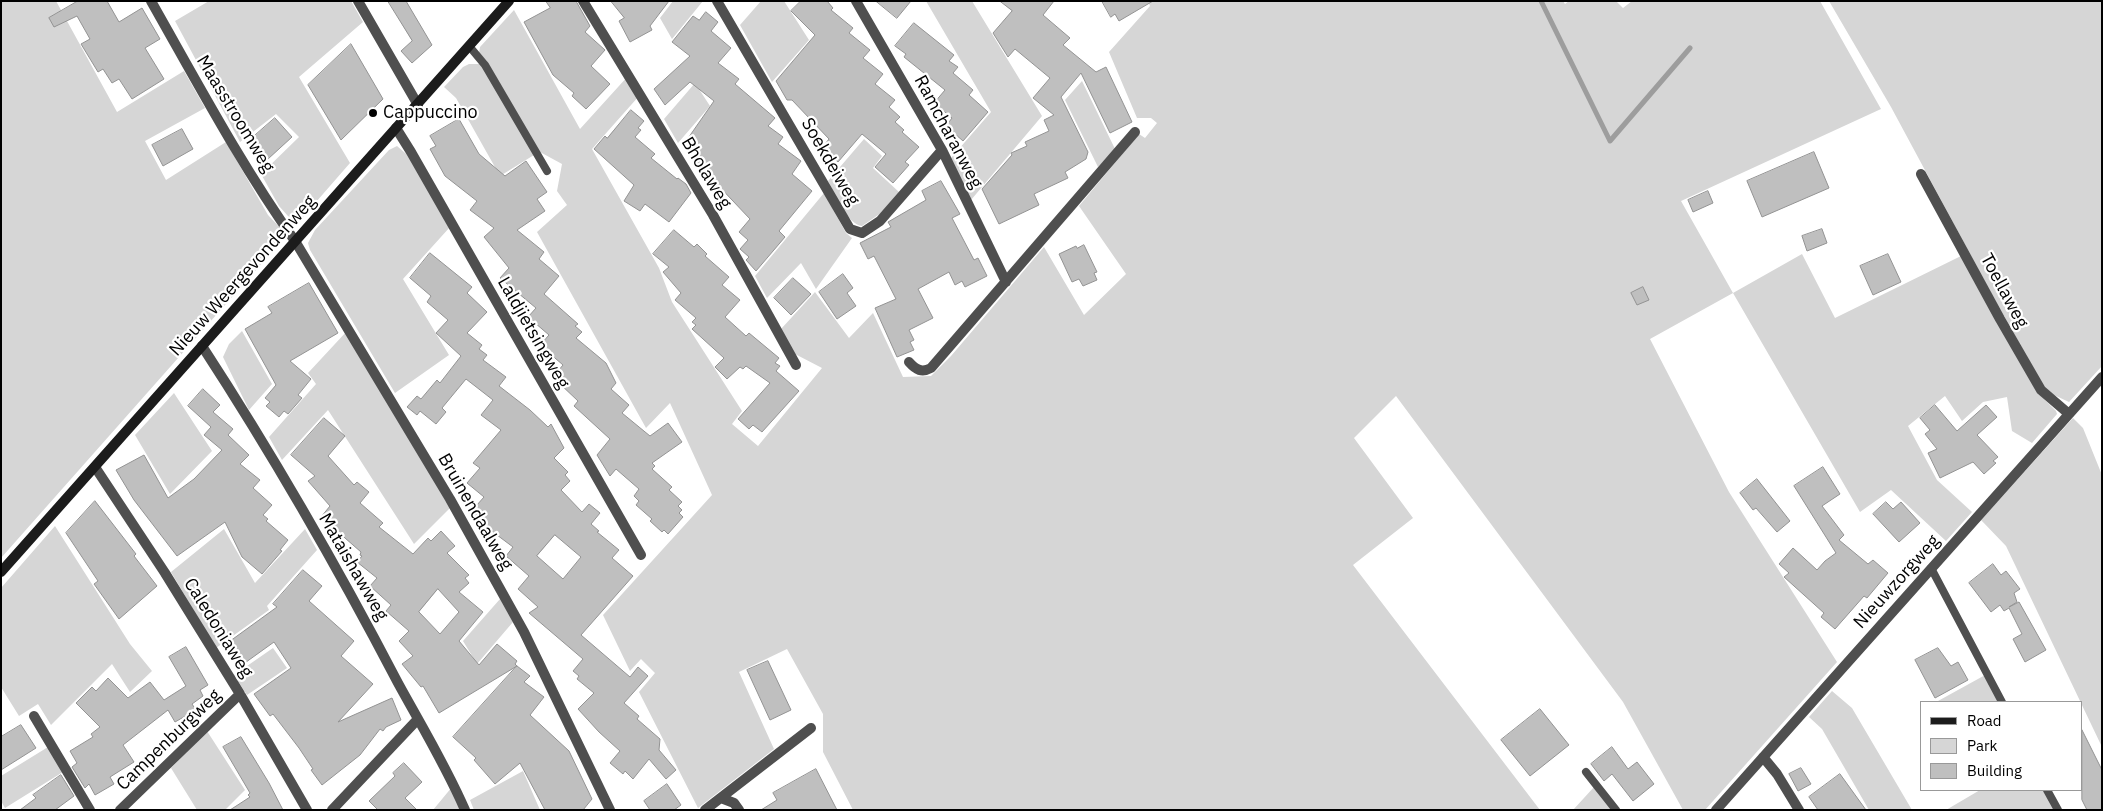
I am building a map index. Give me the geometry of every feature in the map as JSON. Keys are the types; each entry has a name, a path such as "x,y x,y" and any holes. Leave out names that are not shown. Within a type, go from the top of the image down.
{"street":[{"name":"Maasstroomweg","path":"150,1 226,132 295,241"},
{"path":"358,1 418,104"},
{"name":"Nieuw Weergevondenweg","path":"1,572 509,1"},
{"name":"Bholaweg","path":"583,1 713,214 796,365"},
{"name":"Soekdeiweg","path":"717,1 850,229 862,232 880,221 942,150"},
{"name":"Ramcharanweg","path":"856,1 942,150 1006,282"},
{"name":"Laldjietsingweg","path":"396,128 641,555"},
{"path":"909,362 920,371 926,371 931,368 1135,132"},
{"name":"Toellaweg","path":"1922,174 2000,319 2041,390 2069,414"},
{"name":"Bruinendaalweg","path":"295,241 450,499 510,607 610,810"},
{"name":"Mataishawweg","path":"202,346 332,559 448,772 465,810"},
{"name":"Nieuwzorgweg","path":"1716,810 2102,377"},
{"name":"Caledoniaweg","path":"95,467 240,694 307,810"},
{"name":"Campenburgweg","path":"120,810 240,694"},
{"path":"34,716 90,810"},
{"path":"332,810 418,719"},
{"path":"705,810 810,728"},
{"path":"1763,757 1798,810"},
{"path":"721,798 734,803 739,810"}],"lane":[{"path":"469,46 485,65 547,171"},
{"path":"1931,568 2001,701"},
{"path":"1586,772 1616,810"},
{"path":"2048,791 2058,810"}],"green space":[{"path":"1,1 56,1 117,112 184,71 205,108 145,141 166,180 226,142 268,215 287,235 1,558"},
{"path":"209,1 351,1 363,22 299,77 350,163 296,225 279,206 261,174 299,137 276,114 240,142 175,21"},
{"path":"673,1 703,1 672,39 660,18"},
{"path":"761,1 784,1 809,40 772,82 740,25"},
{"path":"926,1 972,1 1042,116 971,200 951,158 991,112"},
{"path":"1148,1 1563,1 1565,4 1569,1 1616,1 1623,8 1632,1 1820,1 1881,109 1681,201 1733,293 1650,339 1729,492 1837,662 1705,810 1683,810 1623,702 1396,396 1354,438 1413,518 1353,565 1540,810 853,810 823,752 823,714 787,649 739,672 774,749 698,808 639,692 655,673 641,659 630,671 603,615 712,495 670,403 646,428 537,232 567,205 557,191 562,164 540,152 486,60 479,53 480,47 514,10 580,129 628,76 639,96 592,149 659,268 672,302 742,411 732,424 758,446 822,368 795,354 781,329 815,292 849,338 873,313 903,377 931,376 951,356 1044,247 1084,315 1126,274 1079,206 1139,134 1145,138 1157,123 1151,118 1137,118 1109,52 1150,6"},
{"path":"1829,1 2102,1 2102,366 2069,402 2054,395 2044,387 1891,107"},
{"path":"469,64 480,64 484,67 534,155 500,176 456,98 444,87 463,67"},
{"path":"1082,81 1115,149 1098,167 1065,100"},
{"path":"695,83 710,106 678,143 664,119"},
{"path":"864,139 882,156 873,168 899,192 881,213 862,226 847,215 828,181"},
{"path":"397,146 412,159 450,227 403,279 449,355 395,393 310,250 308,243 315,230 389,150"},
{"path":"824,193 846,233 852,238 816,289 801,263 767,298 755,276"},
{"path":"1802,254 1835,318 1961,256 2039,394 2057,414 2032,443 2012,431 2007,397 1983,402 1962,421 1945,396 1908,426 1937,480 1972,512 1946,541 1891,490 1860,512 1733,293"},
{"path":"242,331 272,384 249,410 223,357 229,344"},
{"path":"347,331 450,508 414,544 328,410 282,460 269,437 316,384 308,373"},
{"path":"174,393 212,451 170,494 135,435"},
{"path":"2073,418 2083,428 2102,475 2102,747 2083,707 2083,701 2080,701 2006,546 1981,520"},
{"path":"55,526 130,644 152,671 130,692 112,664 51,725 38,704 19,716 1,687 1,588"},
{"path":"224,529 255,583 305,529 317,550 267,606 269,610 216,648 171,572"},
{"path":"500,599 513,622 477,664 463,641"},
{"path":"273,648 287,668 247,695 234,675"},
{"path":"1987,674 2000,701 1938,701"},
{"path":"1832,691 1852,708 1912,810 1869,810 1822,729 1809,717"},
{"path":"207,731 245,790 225,810 197,810 171,768"},
{"path":"48,747 63,772 5,808 1,801 1,776"},
{"path":"523,771 540,810 474,810 470,800"},
{"path":"452,787 461,810 433,810"},
{"path":"1594,787 1612,810 1573,810"},
{"path":"1978,791 2046,791 2055,810 1946,810"}],"building":[{"path":"78,1 107,1 119,22 142,8 160,39 145,48 164,79 132,99 119,79 112,83 103,69 98,72 81,44 90,39 77,16 54,27 49,18"},
{"path":"388,1 406,1 432,45 412,63 401,51 412,41"},
{"path":"546,1 576,1 590,26 585,32 605,50 591,66 610,84 586,109 572,96 574,93 553,75 524,22 550,8"},
{"path":"611,1 669,1 650,26 652,30 630,42 619,21 624,18"},
{"path":"801,1 827,1 833,8 831,10 853,28 849,33 870,50 863,58 883,74 875,84 895,100 889,107 900,117 895,122 904,130 902,132 919,147 905,162 909,165 893,183 875,167 886,154 862,134 838,162 822,148 829,139 792,100 787,100 776,81 815,35 791,11"},
{"path":"876,1 911,1 897,18"},
{"path":"1000,1 1054,1 1043,15 1070,38 1063,45 1096,72 1106,67 1132,122 1110,133 1081,73 1061,97 1088,152 1086,159 1065,172 1068,178 1034,194 1039,205 999,224 982,189 1012,155 1011,153 1027,146 1025,142 1049,131 1044,120 1054,115 1033,98 1050,78 1015,49 1008,57 993,33 1012,11"},
{"path":"1102,1 1153,1 1119,21 1115,14 1111,17"},
{"path":"706,12 718,22 711,31 731,48 718,63 739,79 735,84 775,118 768,126 783,137 778,144 801,161 792,174 812,191 779,231 785,237 756,271 746,260 749,257 740,249 748,240 739,232 750,219 697,163 703,158 684,144 714,101 690,82 665,105 654,89 690,56 672,42 693,16 699,20"},
{"path":"914,23 954,55 949,61 958,67 953,73 973,90 969,95 988,112 963,141 946,126 952,118 934,103 945,90 904,57 906,54 895,46"},
{"path":"351,44 383,99 341,140 308,85"},
{"path":"631,110 644,121 638,128 641,130 635,137 655,154 651,158 686,184 691,193 669,222 645,204 640,211 624,201 634,185 594,149 605,136 607,138"},
{"path":"275,118 292,137 268,159 251,139"},
{"path":"459,119 479,154 505,176 526,161 547,192 537,199 545,211 517,230 544,252 539,259 559,276 544,294 578,324 575,326 582,332 576,338 606,363 616,383 611,389 629,405 622,413 650,436 668,423 682,442 652,463 655,466 652,469 672,487 669,490 682,502 678,506 682,510 679,513 683,517 668,534 664,530 662,532 650,521 652,519 636,505 639,501 634,496 639,489 616,469 610,476 597,455 610,439 574,406 578,401 559,383 564,377 558,371 563,365 540,345 549,335 528,317 536,308 500,278 509,268 484,237 494,228 470,210 477,201 445,176 430,149 436,146 430,136"},
{"path":"182,129 193,149 163,166 152,145"},
{"path":"1814,152 1829,188 1762,217 1747,181"},
{"path":"941,181 960,214 952,218 974,260 978,258 987,276 965,287 962,281 955,285 949,272 918,289 933,318 909,330 914,340 910,342 914,350 897,357 875,308 896,299 874,256 868,259 860,243 891,227 888,222 926,200 922,191"},
{"path":"1708,191 1713,203 1693,212 1688,200"},
{"path":"1822,229 1827,243 1807,251 1802,236"},
{"path":"674,230 694,247 697,244 707,254 705,256 729,277 722,285 740,300 725,317 746,336 749,333 779,358 775,363 780,366 776,371 799,391 762,432 753,425 749,429 738,419 770,383 746,366 743,369 740,367 727,379 715,367 724,358 692,329 696,325 692,322 696,318 675,300 681,293 663,272 669,267 653,254"},
{"path":"1084,245 1097,272 1094,273 1097,280 1083,286 1079,279 1072,282 1059,254 1076,246 1077,248"},
{"path":"430,253 472,287 467,293 487,312 467,333 482,345 479,349 487,355 483,360 506,377 499,386 548,427 551,424 564,448 554,458 568,472 565,475 570,481 561,490 582,512 589,504 600,513 591,524 599,531 597,532 619,550 612,558 633,576 581,635 630,677 638,667 648,676 624,703 639,716 637,719 660,739 659,750 676,770 666,779 649,759 633,779 625,771 623,774 610,763 620,751 578,709 594,693 577,679 579,676 573,671 583,659 529,613 538,607 518,589 529,576 506,556 513,547 469,514 484,497 467,483 480,468 473,463 501,430 481,415 493,400 466,379 442,408 446,412 436,424 420,411 417,415 407,407 417,396 421,399 437,380 440,383 461,356 436,333 448,320 427,302 431,296 410,278","holes":["555,535 581,557 563,579 537,556"]},
{"path":"1888,254 1901,282 1873,295 1860,266"},
{"path":"843,274 853,288 847,293 856,306 837,319 819,292"},
{"path":"793,278 811,294 791,315 774,298"},
{"path":"309,283 338,333 290,361 311,379 298,395 302,398 288,414 284,411 279,417 266,406 270,402 265,398 276,385 245,329 272,313 268,307"},
{"path":"1643,287 1649,300 1637,305 1631,293"},
{"path":"203,389 220,405 213,412 233,429 228,435 249,455 240,464 260,480 253,488 272,505 263,515 268,519 266,521 288,540 280,550 282,551 262,574 242,557 225,522 177,556 134,500 116,470 144,455 168,498 194,479 222,450 204,435 211,427 188,406"},
{"path":"1935,405 1957,431 1986,405 1997,417 1977,435 1998,457 1993,461 1996,463 1984,474 1973,462 1940,478 1928,453 1937,449 1925,434 1930,430 1920,418"},
{"path":"324,418 345,436 328,456 354,485 357,482 369,492 360,503 383,523 379,527 413,554 428,538 431,541 441,531 455,546 447,553 469,575 465,578 469,583 459,592 483,612 459,641 479,665 497,644 517,661 515,664 517,666 439,713 423,686 421,687 402,664 413,656 399,641 409,631 386,611 391,605 370,586 377,578 357,562 362,556 360,555 361,552 321,517 330,506 308,481 315,476 291,455","holes":["438,589 459,612 440,634 419,612"]},
{"path":"1823,467 1840,494 1822,506 1844,535 1839,540 1868,564 1873,560 1888,573 1867,598 1864,596 1835,629 1821,617 1824,613 1784,577 1789,573 1779,564 1793,548 1817,570 1836,553 1794,486"},
{"path":"1757,479 1790,521 1777,532 1756,508 1753,510 1740,493"},
{"path":"95,501 136,554 134,556 157,586 119,619 94,584 98,581 66,533"},
{"path":"1886,502 1893,509 1901,502 1920,523 1899,542 1873,514"},
{"path":"1993,564 2001,575 2006,571 2020,589 2014,593 2017,602 2009,607 2019,602 2046,650 2025,662 2013,639 2022,634 2009,608 2004,611 2000,605 1991,612 1969,583"},
{"path":"303,570 322,586 309,601 354,641 341,656 373,684 338,722 392,698 401,720 386,727 383,731 380,729 360,755 322,785 299,748 273,714 270,716 254,694 291,668 274,642 242,665 226,644 277,607 273,604"},
{"path":"186,647 208,685 200,690 203,696 192,704 196,710 175,722 168,710 123,745 134,762 110,777 114,784 95,795 89,784 85,788 72,767 77,763 70,751 93,737 91,734 100,727 76,703 92,687 96,691 108,678 128,698 150,682 164,700 186,686 169,657"},
{"path":"1938,648 1951,666 1958,662 1968,680 1935,698 1915,660"},
{"path":"768,661 791,710 770,720 747,670"},
{"path":"517,666 530,676 524,682 544,697 530,715 569,751 592,799 583,810 545,810 520,763 495,784 474,760 476,758 453,737"},
{"path":"1540,709 1569,745 1530,776 1501,740"},
{"path":"21,725 36,748 1,770 1,737"},
{"path":"2083,732 2102,770 2102,810 2087,810 2082,800"},
{"path":"241,737 283,810 230,810 250,797 248,795 250,793 223,747"},
{"path":"1612,747 1628,769 1637,762 1654,784 1633,801 1612,774 1604,781 1591,764"},
{"path":"404,763 422,782 405,798 417,810 378,810 369,801 395,776 393,773"},
{"path":"1801,768 1811,784 1798,791 1789,774"},
{"path":"816,769 837,810 761,810 777,800 773,793"},
{"path":"1840,774 1866,810 1818,810 1809,797"},
{"path":"61,775 74,796 55,810 20,810 36,798 33,795"},
{"path":"667,784 681,805 674,810 650,810 644,801"}],"waterway":[{"path":"1541,1 1610,141 1690,48"}],"place":[{"name":"Cappuccino","path":"373,113"}]}
